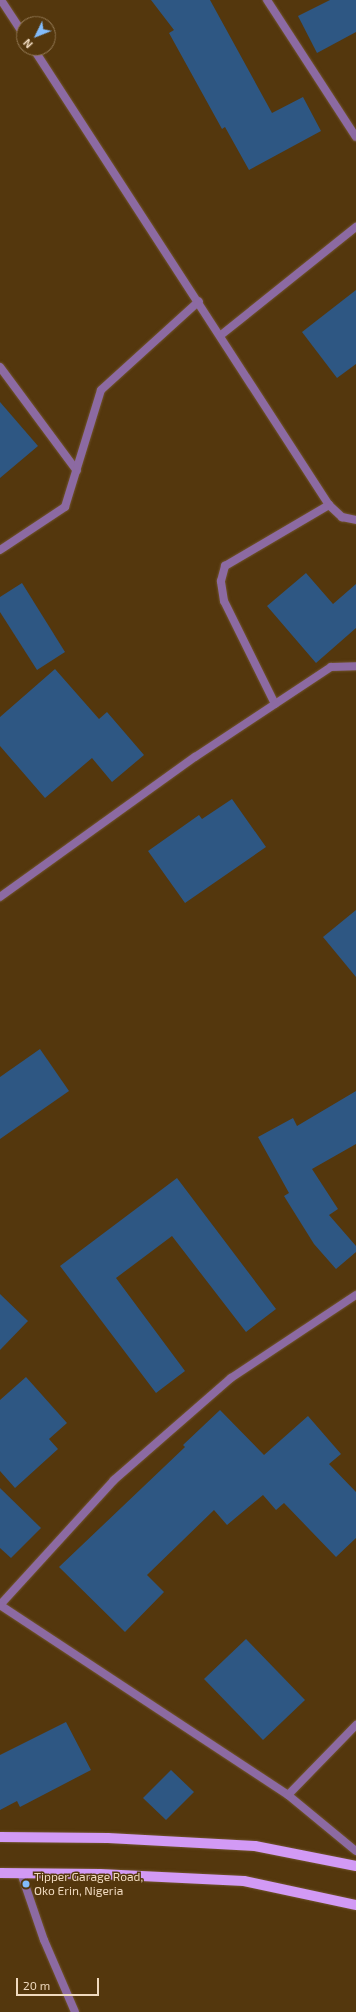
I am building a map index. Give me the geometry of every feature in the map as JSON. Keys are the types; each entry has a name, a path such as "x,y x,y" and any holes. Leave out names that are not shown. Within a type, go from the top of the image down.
{"main road":[{"path":"0,1837 108,1838 255,1846 356,1866"},
{"path":"0,1873 100,1874 244,1882 356,1905"}],"street":[{"path":"1,0 16,23"},
{"path":"267,0 356,137"},
{"path":"38,56 199,301 329,505 342,516 356,520"},
{"path":"221,335 356,227"},
{"path":"0,550 65,508 101,390 199,301"},
{"path":"0,368 77,471"},
{"path":"275,704 224,601 221,581 225,566 329,505"},
{"path":"0,897 195,757 331,667 356,666"},
{"path":"356,1295 219,1388 114,1480 0,1605 288,1795 356,1851"},
{"path":"288,1795 356,1725"},
{"path":"21,1873 44,1940 75,2012"}],"building":[{"path":"151,0 210,0 272,113 303,97 321,131 249,170 225,127 222,129 169,33 174,30"},
{"path":"330,0 356,0 356,32 317,53 298,16"},
{"path":"356,290 356,364 337,378 302,332"},
{"path":"0,402 38,446 0,478"},
{"path":"306,573 333,604 356,584 356,628 316,663 267,606"},
{"path":"22,583 65,652 37,670 0,612 0,597"},
{"path":"55,669 99,719 107,712 144,755 112,782 92,758 45,798 0,746 0,717"},
{"path":"232,799 266,847 185,903 148,851 199,815 202,819"},
{"path":"356,910 356,977 323,937"},
{"path":"40,1049 69,1091 0,1139 0,1077"},
{"path":"356,1091 356,1144 312,1169 338,1209 329,1215 356,1246 356,1252 336,1269 314,1244 284,1196 289,1193 258,1137 293,1118 297,1126"},
{"path":"177,1178 276,1309 246,1332 172,1236 116,1278 185,1371 156,1393 60,1266"},
{"path":"0,1294 28,1321 0,1350"},
{"path":"26,1377 67,1423 49,1439 58,1449 15,1488 0,1471 0,1400"},
{"path":"220,1410 264,1455 308,1416 341,1454 329,1464 356,1492 356,1538 336,1557 284,1503 276,1510 263,1495 227,1525 214,1510 147,1575 164,1592 125,1632 59,1567 185,1447 183,1445"},
{"path":"0,1488 41,1528 11,1558 0,1548"},
{"path":"246,1639 305,1700 263,1740 204,1679"},
{"path":"66,1722 91,1770 20,1807 17,1801 0,1810 0,1755"},
{"path":"171,1770 194,1792 166,1820 143,1798"}],"place":[{"name":"Tipper Garage Road, Oko Erin, Nigeria","path":"26,1884"}]}
